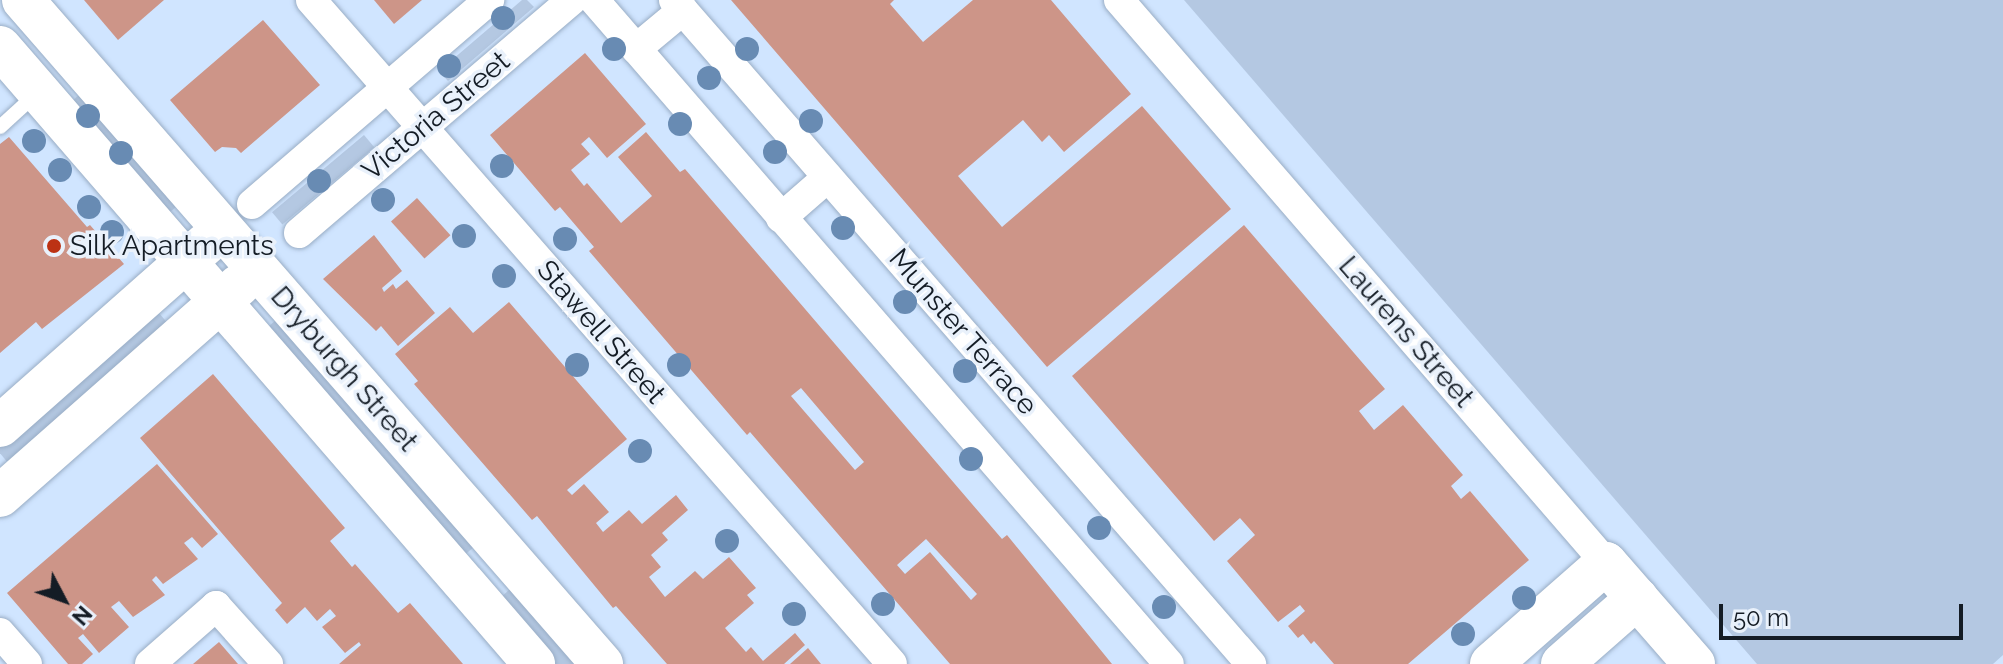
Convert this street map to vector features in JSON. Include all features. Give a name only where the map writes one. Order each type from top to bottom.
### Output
[{"type":"main road","name":"Dryburgh Street","points":[[23,0],[237,217],[257,270],[602,664]]},
{"type":"main road","name":"Dryburgh Street","points":[[0,47],[534,664]]},
{"type":"main road","name":"Victoria Street","points":[[0,426],[237,217]]},
{"type":"main road","points":[[0,496],[257,270]]},
{"type":"main road","points":[[469,589],[508,555]]},
{"type":"main road","name":"Laurens Street","points":[[1606,563],[1694,664]]},
{"type":"main road","points":[[1491,664],[1606,563]]},
{"type":"main road","points":[[1562,664],[1637,598]]},
{"type":"street","name":"Stawell Street","points":[[311,0],[892,664]]},
{"type":"street","name":"Victoria Street","points":[[237,217],[489,0]]},
{"type":"street","name":"Victoria Street","points":[[299,233],[572,0]]},
{"type":"street","points":[[594,0],[1169,664]]},
{"type":"street","name":"Laurens Street","points":[[1119,0],[1606,563]]},
{"type":"street","points":[[636,49],[679,5]]},
{"type":"street","name":"Munster Terrace","points":[[679,5],[1251,664]]},
{"type":"street","points":[[781,218],[828,177]]},
{"type":"street","points":[[150,664],[216,606],[268,664]]},
{"type":"street","points":[[0,633],[27,664]]},
{"type":"lane","points":[[0,127],[38,92]]},
{"type":"shaded area","points":[[522,0],[527,0],[534,7],[448,81],[439,71]]},
{"type":"shaded area","points":[[1184,0],[2003,0],[2003,655],[1993,664],[1757,664]]},
{"type":"shaded area","points":[[79,95],[176,207],[166,216],[68,104]]},
{"type":"shaded area","points":[[364,135],[374,147],[282,224],[272,212]]},
{"type":"shaded area","points":[[159,313],[169,325],[7,462],[0,453],[0,446]]},
{"type":"shaded area","points":[[276,320],[473,547],[461,558],[264,330]]},
{"type":"shaded area","points":[[510,589],[574,664],[553,664],[498,600]]},
{"type":"building","points":[[84,0],[164,0],[118,40]]},
{"type":"building","points":[[374,0],[422,0],[394,24]]},
{"type":"building","points":[[731,0],[894,0],[890,4],[923,42],[973,0],[1051,0],[1131,94],[1064,152],[1049,135],[1042,142],[1023,120],[958,176],[1002,227],[1142,106],[1231,209],[1047,367]]},
{"type":"building","points":[[263,20],[320,85],[241,153],[236,148],[222,147],[215,152],[170,100]]},
{"type":"building","points":[[585,53],[646,124],[607,158],[589,137],[581,144],[590,154],[571,170],[584,186],[587,183],[621,223],[652,196],[618,157],[646,132],[680,172],[685,169],[1002,539],[1007,535],[1112,664],[950,664],[589,251],[594,247],[560,207],[555,211],[490,135]],"holes":[[[801,388],[864,462],[855,470],[791,396]],[[926,539],[977,594],[971,600],[930,552],[905,574],[897,565]]]},
{"type":"building","name":"Silk Apartments","points":[[9,137],[87,227],[90,225],[124,264],[42,329],[36,322],[0,353],[0,144]]},
{"type":"building","points":[[417,198],[450,235],[424,259],[391,221]]},
{"type":"building","points":[[1244,225],[1385,389],[1359,411],[1374,430],[1403,405],[1463,475],[1451,486],[1461,499],[1470,491],[1529,560],[1408,664],[1334,664],[1314,641],[1311,644],[1303,634],[1298,638],[1288,626],[1305,611],[1300,605],[1278,622],[1227,561],[1255,535],[1240,518],[1214,541],[1072,376]]},
{"type":"building","points":[[374,235],[402,271],[382,288],[384,292],[393,284],[396,289],[407,280],[435,313],[398,346],[381,326],[376,331],[323,279]]},
{"type":"building","points":[[509,302],[627,439],[567,490],[572,495],[584,484],[609,512],[596,523],[603,532],[629,510],[642,524],[676,495],[688,510],[662,533],[668,540],[651,555],[661,567],[649,577],[665,597],[695,571],[703,579],[729,557],[756,588],[747,595],[754,603],[725,628],[746,652],[751,647],[763,661],[795,633],[805,645],[784,664],[667,664],[616,606],[613,608],[537,516],[532,520],[414,384],[418,381],[395,354],[450,307],[473,333]]},
{"type":"building","points":[[213,374],[345,528],[330,541],[352,567],[355,564],[398,613],[410,603],[463,664],[339,664],[361,645],[359,642],[345,653],[322,627],[336,616],[330,609],[317,621],[305,607],[287,624],[275,610],[282,603],[140,438]]},
{"type":"building","points":[[157,464],[218,534],[202,548],[192,537],[184,543],[198,559],[163,584],[156,576],[152,580],[165,595],[133,617],[119,601],[111,607],[129,627],[99,653],[83,634],[78,638],[93,654],[82,664],[68,664],[7,593]]},
{"type":"building","points":[[219,642],[238,664],[193,664]]},
{"type":"building","points":[[808,648],[821,664],[790,664]]},
{"type":"place","name":"Silk Apartments","points":[[54,246]]}]
